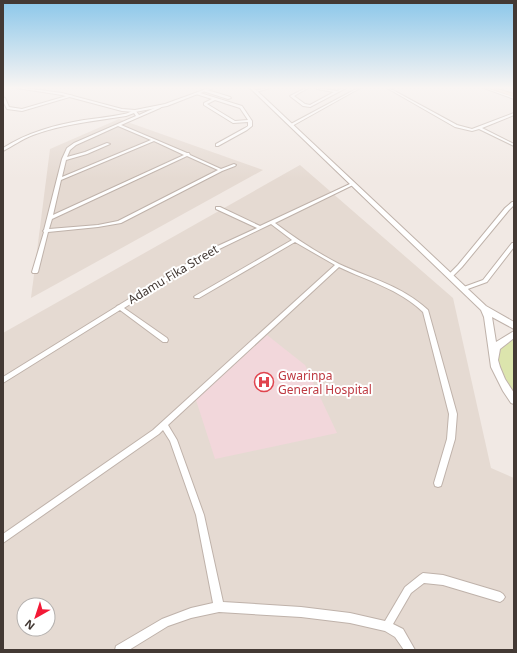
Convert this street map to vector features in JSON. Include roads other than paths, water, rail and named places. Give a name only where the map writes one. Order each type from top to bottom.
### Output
[{"type":"street","points":[[3,150],[28,136],[54,127],[105,118]]},
{"type":"street","points":[[35,272],[60,179],[64,158],[68,149],[134,118]]},
{"type":"street","points":[[227,118],[231,121],[250,122]]},
{"type":"street","points":[[216,145],[250,126],[248,118]]},
{"type":"street","points":[[284,118],[483,308],[514,326]]},
{"type":"street","points":[[291,125],[303,118]]},
{"type":"street","points":[[443,118],[467,130],[502,118]]},
{"type":"street","points":[[118,125],[188,154],[221,170]]},
{"type":"street","points":[[478,127],[514,145]]},
{"type":"street","points":[[60,179],[154,140]]},
{"type":"street","points":[[64,158],[86,153],[108,144]]},
{"type":"street","points":[[50,218],[188,154]]},
{"type":"street","points":[[45,231],[98,226],[119,222],[234,164]]},
{"type":"street","name":"Adamu Fika Street","points":[[3,380],[193,261],[259,227],[353,184]]},
{"type":"street","points":[[450,276],[507,209],[514,203]]},
{"type":"street","points":[[218,208],[259,227]]},
{"type":"street","points":[[271,222],[295,240],[338,265],[398,291],[418,302],[426,311],[453,414],[451,438],[438,483]]},
{"type":"street","points":[[197,297],[295,240]]},
{"type":"street","points":[[463,289],[485,281],[511,251],[514,244]]},
{"type":"street","points":[[3,539],[156,432],[338,265]]},
{"type":"street","points":[[119,307],[165,340]]},
{"type":"street","points":[[483,308],[488,317],[494,353],[493,360],[497,371],[514,400]]},
{"type":"street","points":[[494,353],[498,346],[514,334]]},
{"type":"street","points":[[164,425],[173,440],[200,515],[219,607]]},
{"type":"street","points":[[387,626],[408,590],[423,578],[443,580],[500,597]]},
{"type":"street","points":[[120,650],[165,622],[190,613],[219,607],[301,612],[350,618],[387,626],[399,633],[410,650]]},
{"type":"place","name":"Gwarinpa General Hospital","points":[[264,382]]}]
